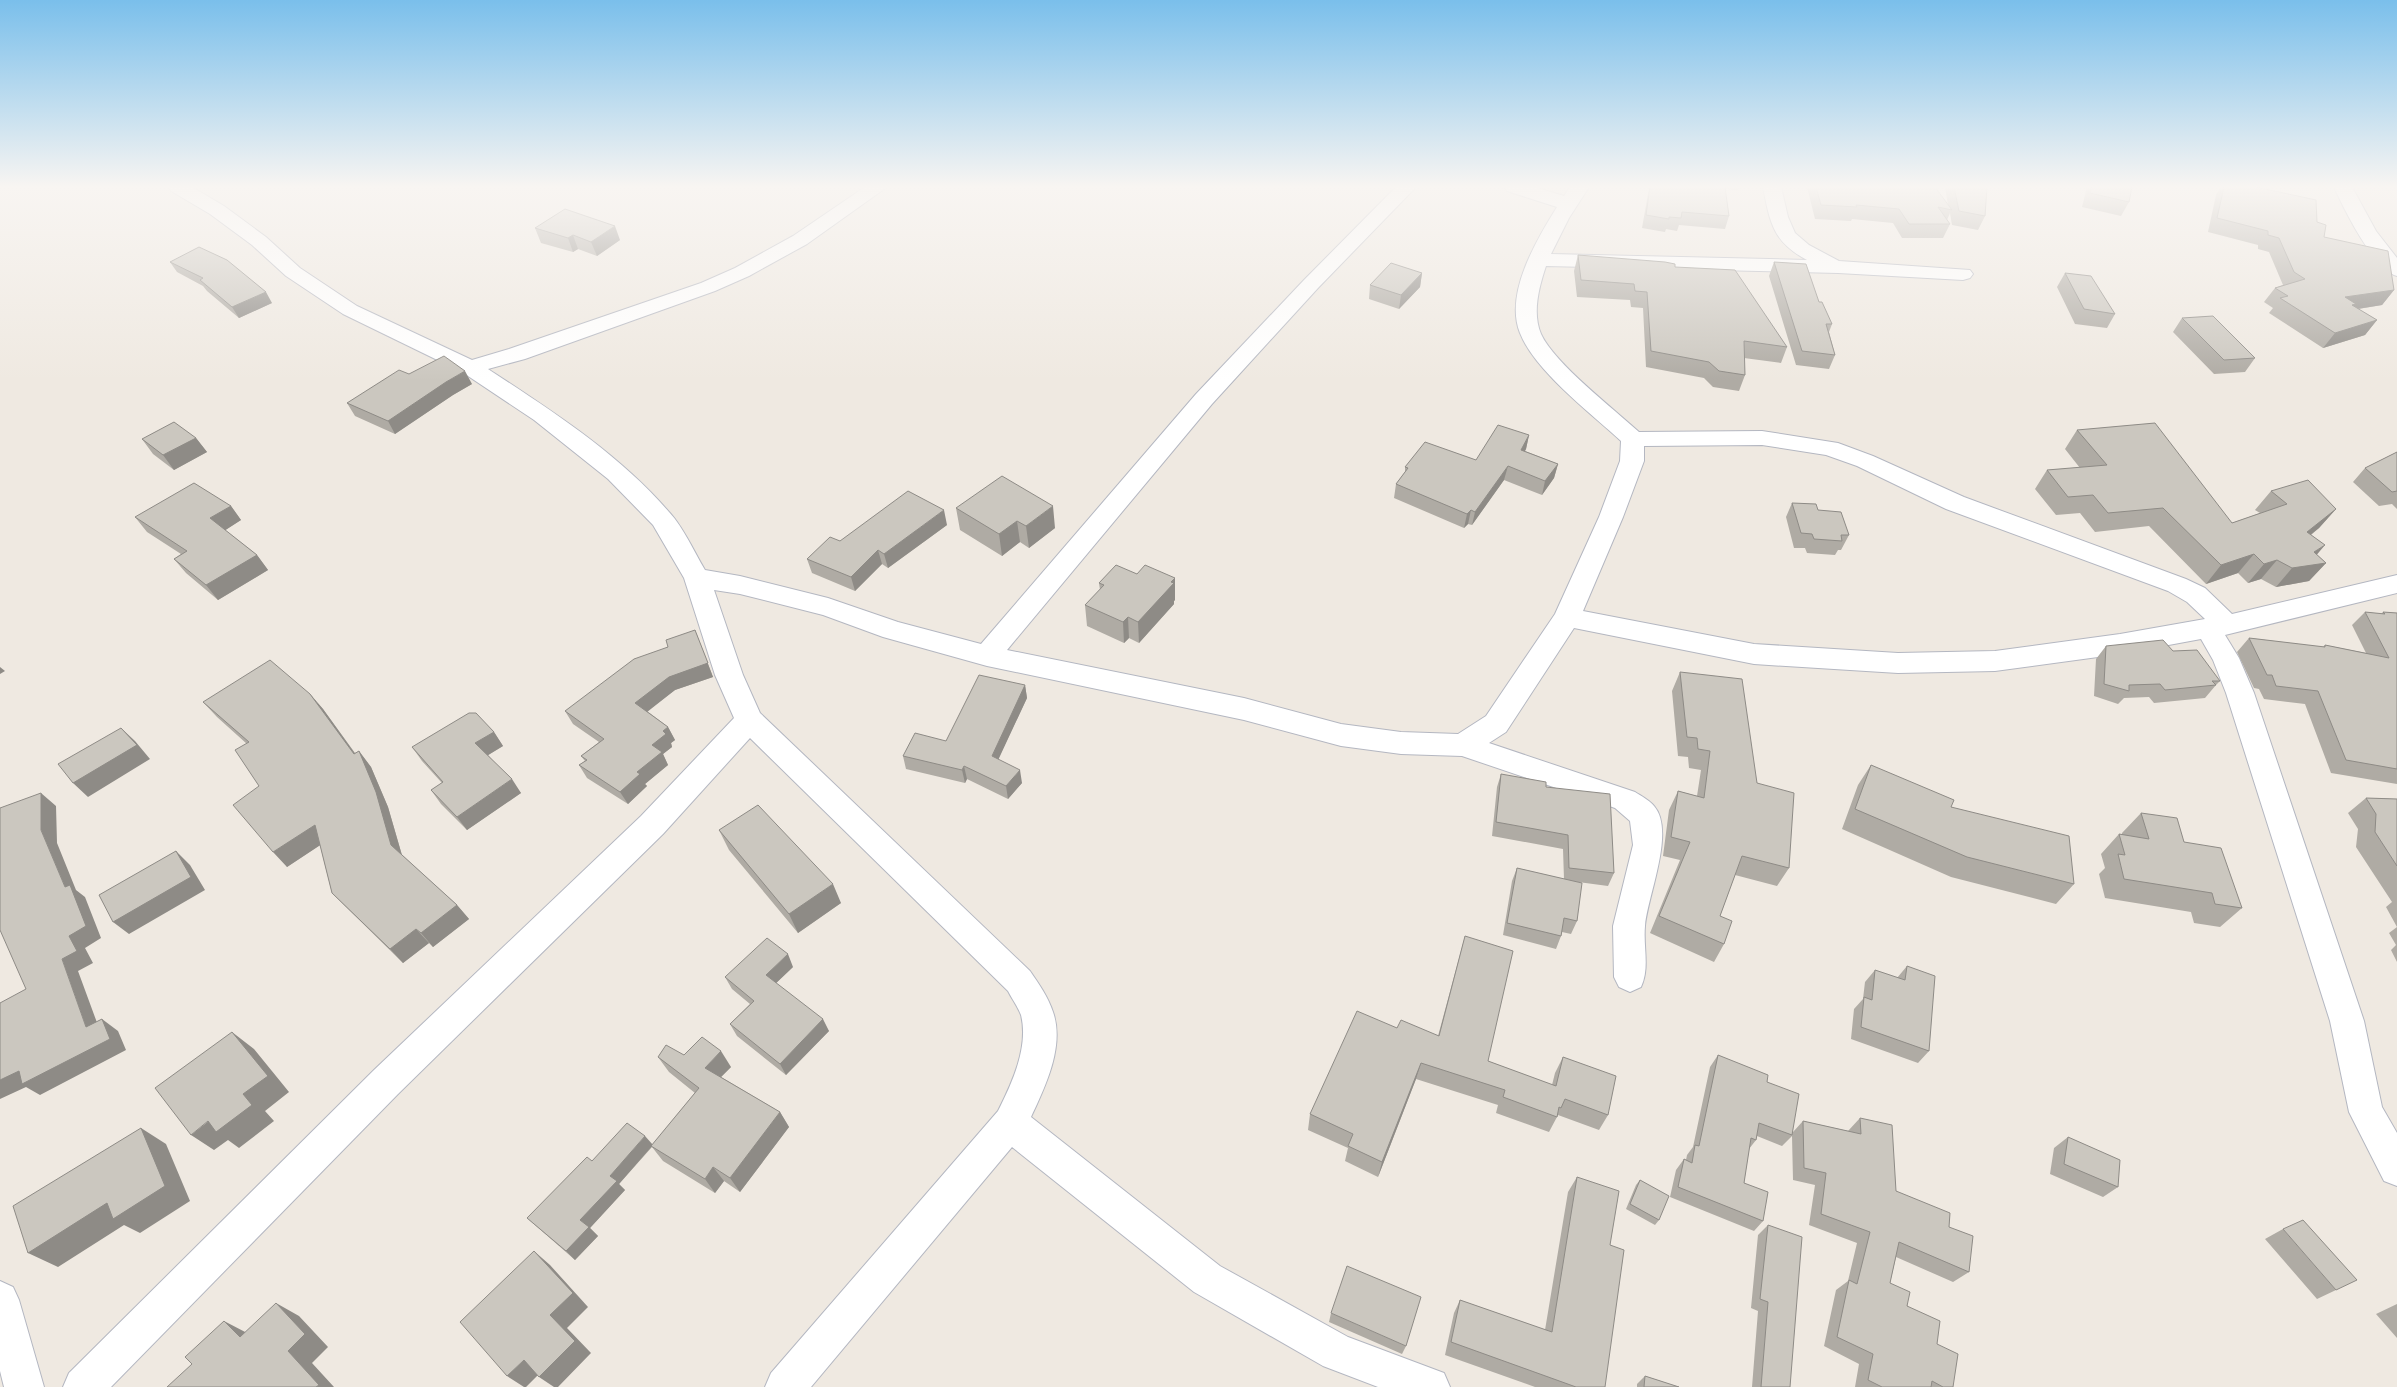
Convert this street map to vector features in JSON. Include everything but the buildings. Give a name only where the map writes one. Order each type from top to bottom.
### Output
[{"type":"street","points":[[271,252],[293,272],[350,310],[440,350],[470,367],[542,415],[616,473],[662,519],[697,578],[729,675],[749,720],[1019,981],[1038,1018],[1038,1052],[1025,1092],[1010,1123],[785,1387]]},
{"type":"street","points":[[470,367],[517,354],[708,287],[742,272],[779,252]]},
{"type":"street","points":[[988,656],[1204,399],[1343,252]]},
{"type":"street","points":[[1542,252],[1537,260],[1527,304],[1530,334],[1562,373],[1633,439],[1762,438],[1830,448],[1865,461],[1955,503],[2177,585],[2196,595],[2217,627],[2226,658],[2240,693],[2347,1021],[2366,1112],[2397,1168]]},
{"type":"street","points":[[1803,252],[1838,267]]},
{"type":"street","points":[[2380,252],[2397,270]]},
{"type":"street","points":[[1537,260],[1838,267],[1963,274]]},
{"type":"street","points":[[1462,745],[1496,724],[1567,617],[1611,517],[1632,461],[1633,439]]},
{"type":"street","points":[[697,578],[828,607],[892,630],[988,656],[1244,709],[1340,735],[1401,743],[1462,745],[1625,800],[1644,816],[1648,845],[1629,926],[1630,978]]},
{"type":"street","points":[[1567,617],[1754,654],[1898,663],[1995,661],[2120,644],[2217,627],[2397,584]]},
{"type":"street","points":[[82,1387],[386,1082],[652,825],[749,720]]},
{"type":"street","points":[[1010,1123],[1207,1279],[1337,1352],[1430,1387]]},
{"type":"street","points":[[0,1300],[24,1387]]}]
